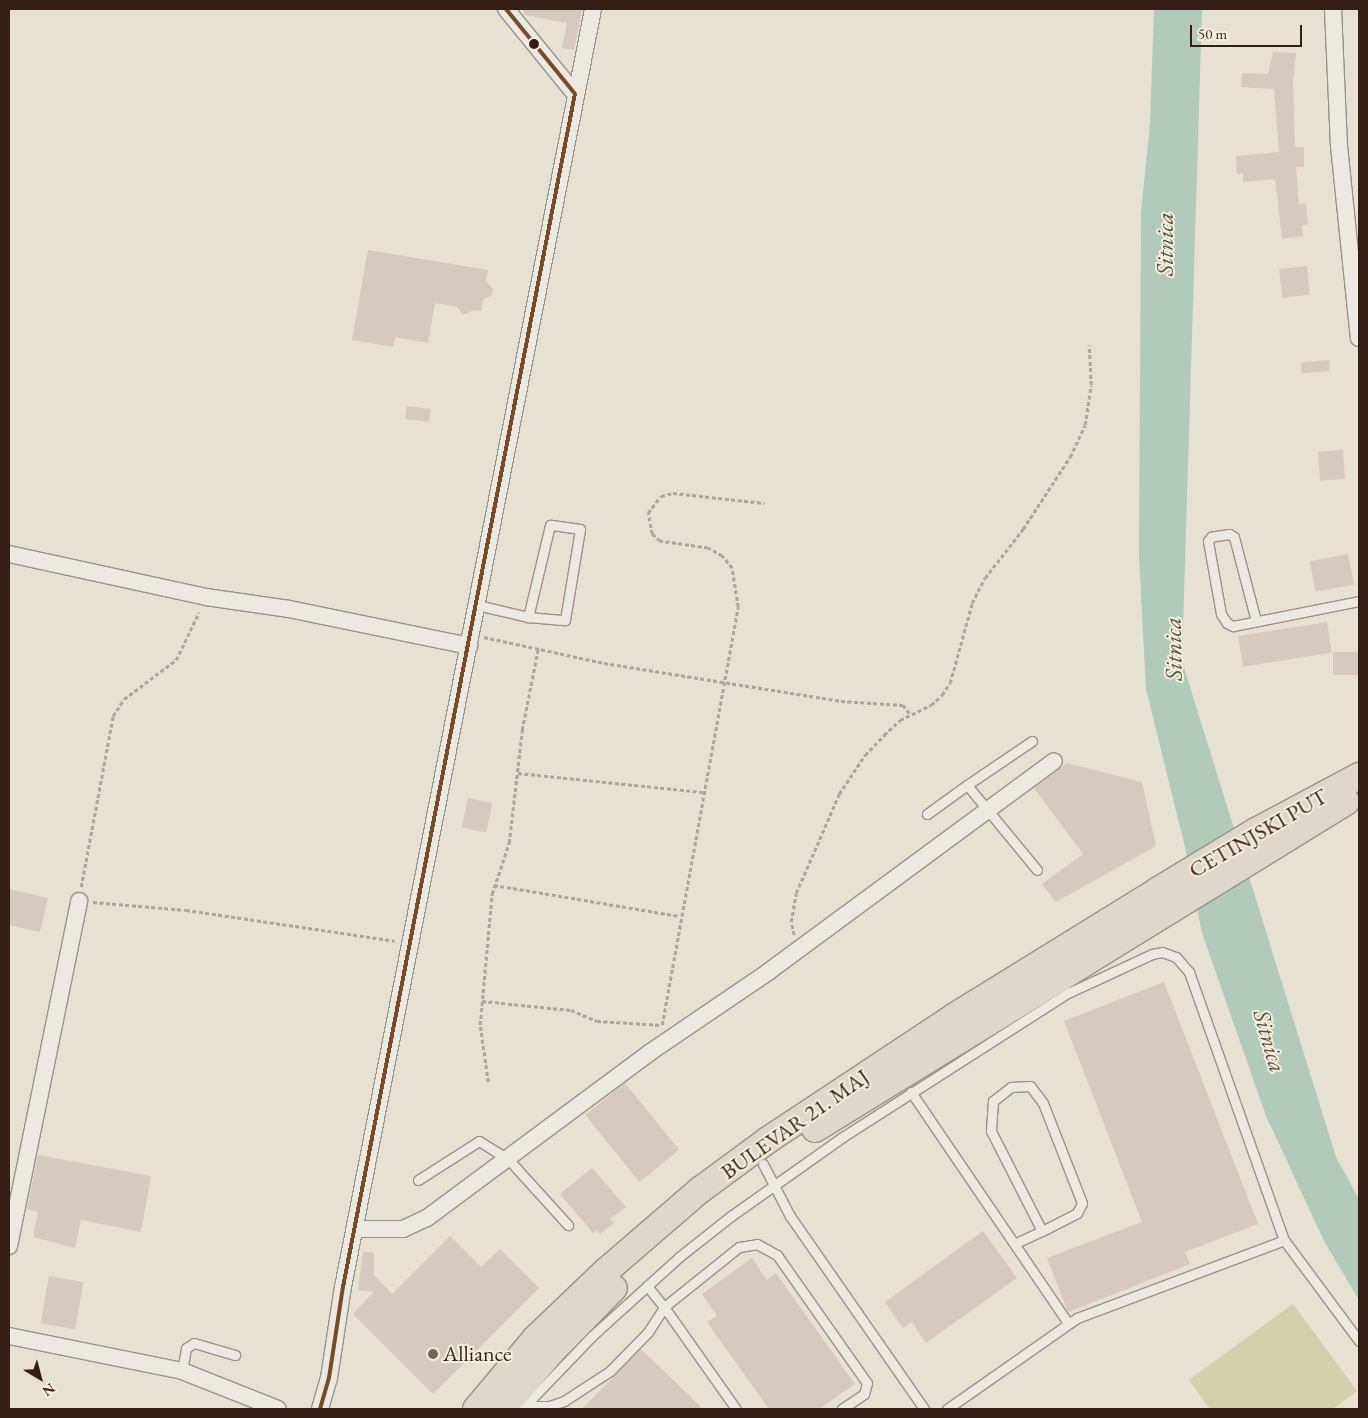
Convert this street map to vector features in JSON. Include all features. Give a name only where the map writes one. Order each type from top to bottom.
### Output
[{"type":"main road","name":"CETINJSKI PUT","points":[[1163,900],[1259,842],[1359,776]]},
{"type":"main road","points":[[1259,842],[1359,794]]},
{"type":"main road","name":"BULEVAR 21. MAJ","points":[[517,1408],[552,1350],[625,1277],[769,1175],[827,1120],[1082,974],[1163,900]]},
{"type":"main road","name":"BULEVAR 21. MAJ","points":[[476,1409],[535,1339],[565,1309],[700,1190],[828,1098],[1163,900]]},
{"type":"street","points":[[506,9],[575,94]]},
{"type":"street","points":[[320,1409],[329,1378],[355,1229],[593,9]]},
{"type":"street","points":[[1333,9],[1339,146],[1359,338]]},
{"type":"street","points":[[9,554],[206,597],[470,640]]},
{"type":"street","points":[[355,1229],[403,1229],[427,1218],[509,1160],[665,1032],[802,946],[1054,761]]},
{"type":"street","points":[[9,1246],[79,901]]},
{"type":"street","points":[[9,1336],[182,1371],[278,1409]]},
{"type":"lane","points":[[477,605],[528,617],[565,620],[580,529],[550,525],[528,617]]},
{"type":"lane","points":[[1256,621],[1234,537],[1229,534],[1211,537],[1208,541],[1221,614],[1227,623],[1233,626],[1359,601]]},
{"type":"lane","points":[[927,814],[1032,741]]},
{"type":"lane","points":[[967,785],[1037,870]]},
{"type":"lane","points":[[517,1408],[647,1286],[731,1216],[769,1175],[911,1092],[1082,974],[1162,952],[1176,956],[1186,966],[1284,1240],[1359,1341]]},
{"type":"lane","points":[[1016,1243],[1077,1213],[1082,1203],[1043,1103],[1030,1086],[1011,1088],[993,1100],[991,1131],[1042,1230]]},
{"type":"lane","points":[[911,1092],[1016,1243],[1068,1323]]},
{"type":"lane","points":[[418,1180],[479,1142],[509,1160],[568,1225]]},
{"type":"lane","points":[[769,1175],[790,1216],[924,1409]]},
{"type":"lane","points":[[947,1409],[1068,1323],[1284,1240]]},
{"type":"lane","points":[[517,1408],[549,1406],[564,1401],[597,1382],[638,1344],[664,1307],[739,1246],[766,1246],[777,1255],[867,1383],[864,1394],[842,1409]]},
{"type":"lane","points":[[647,1286],[736,1409]]},
{"type":"lane","points":[[182,1371],[186,1348],[194,1343],[235,1355]]},
{"type":"path","points":[[802,946],[792,931],[793,902],[831,810],[865,755],[910,714],[931,705],[950,683],[972,603],[985,578],[1023,529],[1070,457],[1086,417],[1091,385],[1089,345]]},
{"type":"path","points":[[482,1001],[572,1010],[597,1021],[665,1032],[680,916],[738,607],[732,568],[722,556],[708,548],[660,541],[652,534],[648,513],[661,496],[674,493],[764,503]]},
{"type":"path","points":[[206,597],[176,660],[124,700],[113,716],[79,901],[186,910],[411,943]]},
{"type":"path","points":[[470,640],[538,649],[604,663],[725,680],[841,700],[903,705],[910,714]]},
{"type":"path","points":[[488,1082],[480,1025],[494,885],[507,852],[517,772],[538,649]]},
{"type":"path","points":[[517,772],[703,792]]},
{"type":"path","points":[[494,885],[680,916]]},
{"type":"shaded area","points":[[1293,1304],[1357,1391],[1333,1409],[1210,1409],[1189,1380]]},
{"type":"water","name":"Sitnica","points":[[1154,9],[1202,9],[1182,661],[1336,1157],[1359,1199],[1359,1300],[1324,1241],[1266,1116],[1202,933],[1185,847],[1146,689],[1139,556],[1141,212],[1150,124]]},
{"type":"building","points":[[524,9],[582,9],[574,50],[562,48],[567,23],[524,15]]},
{"type":"building","points":[[1273,52],[1296,53],[1293,84],[1295,147],[1304,147],[1304,167],[1296,167],[1299,204],[1306,203],[1308,224],[1302,225],[1303,236],[1282,239],[1275,179],[1243,182],[1243,173],[1237,174],[1236,156],[1279,152],[1274,89],[1241,87],[1242,73],[1268,74]]},
{"type":"building","points":[[368,250],[488,270],[486,281],[493,289],[492,295],[483,300],[481,311],[474,310],[466,314],[462,314],[457,307],[435,303],[428,343],[395,337],[393,347],[352,340]]},
{"type":"building","points":[[1307,266],[1310,295],[1282,298],[1279,269]]},
{"type":"building","points":[[1329,360],[1330,371],[1302,373],[1301,362]]},
{"type":"building","points":[[407,406],[431,409],[429,422],[405,419]]},
{"type":"building","points":[[1343,450],[1345,479],[1320,481],[1318,452]]},
{"type":"building","points":[[1348,554],[1354,584],[1316,592],[1310,561]]},
{"type":"building","points":[[1327,622],[1332,653],[1243,667],[1238,636]]},
{"type":"building","points":[[1333,652],[1359,652],[1359,675],[1333,675]]},
{"type":"building","points":[[1067,763],[1142,782],[1156,846],[1056,902],[1042,884],[1083,854],[1034,788]]},
{"type":"building","points":[[468,798],[492,803],[486,833],[462,827]]},
{"type":"building","points":[[9,889],[48,898],[40,932],[9,925]]},
{"type":"building","points":[[1164,982],[1258,1224],[1185,1252],[1190,1264],[1068,1312],[1047,1258],[1142,1222],[1064,1021]]},
{"type":"building","points":[[625,1083],[679,1150],[639,1182],[585,1115]]},
{"type":"building","points":[[38,1155],[151,1176],[141,1232],[81,1220],[75,1248],[33,1237],[38,1212],[27,1209]]},
{"type":"building","points":[[592,1168],[626,1207],[610,1219],[614,1223],[600,1234],[597,1230],[593,1233],[560,1194]]},
{"type":"building","points":[[983,1231],[1017,1278],[926,1343],[912,1322],[903,1328],[885,1302]]},
{"type":"building","name":"Alliance","points":[[450,1236],[481,1267],[500,1249],[539,1288],[433,1394],[353,1314],[374,1292],[358,1290],[363,1251],[374,1253],[374,1275],[392,1294]]},
{"type":"building","points":[[752,1258],[767,1280],[776,1273],[855,1384],[819,1409],[769,1409],[707,1322],[717,1316],[702,1294]]},
{"type":"building","points":[[49,1276],[83,1282],[75,1329],[41,1323]]},
{"type":"building","points":[[641,1349],[703,1409],[582,1409]]},
{"type":"transit line","points":[[506,9],[575,94]]},
{"type":"transit line","points":[[320,1409],[329,1378],[343,1287],[575,94]]},
{"type":"place","name":"Alliance","points":[[433,1354]]}]
